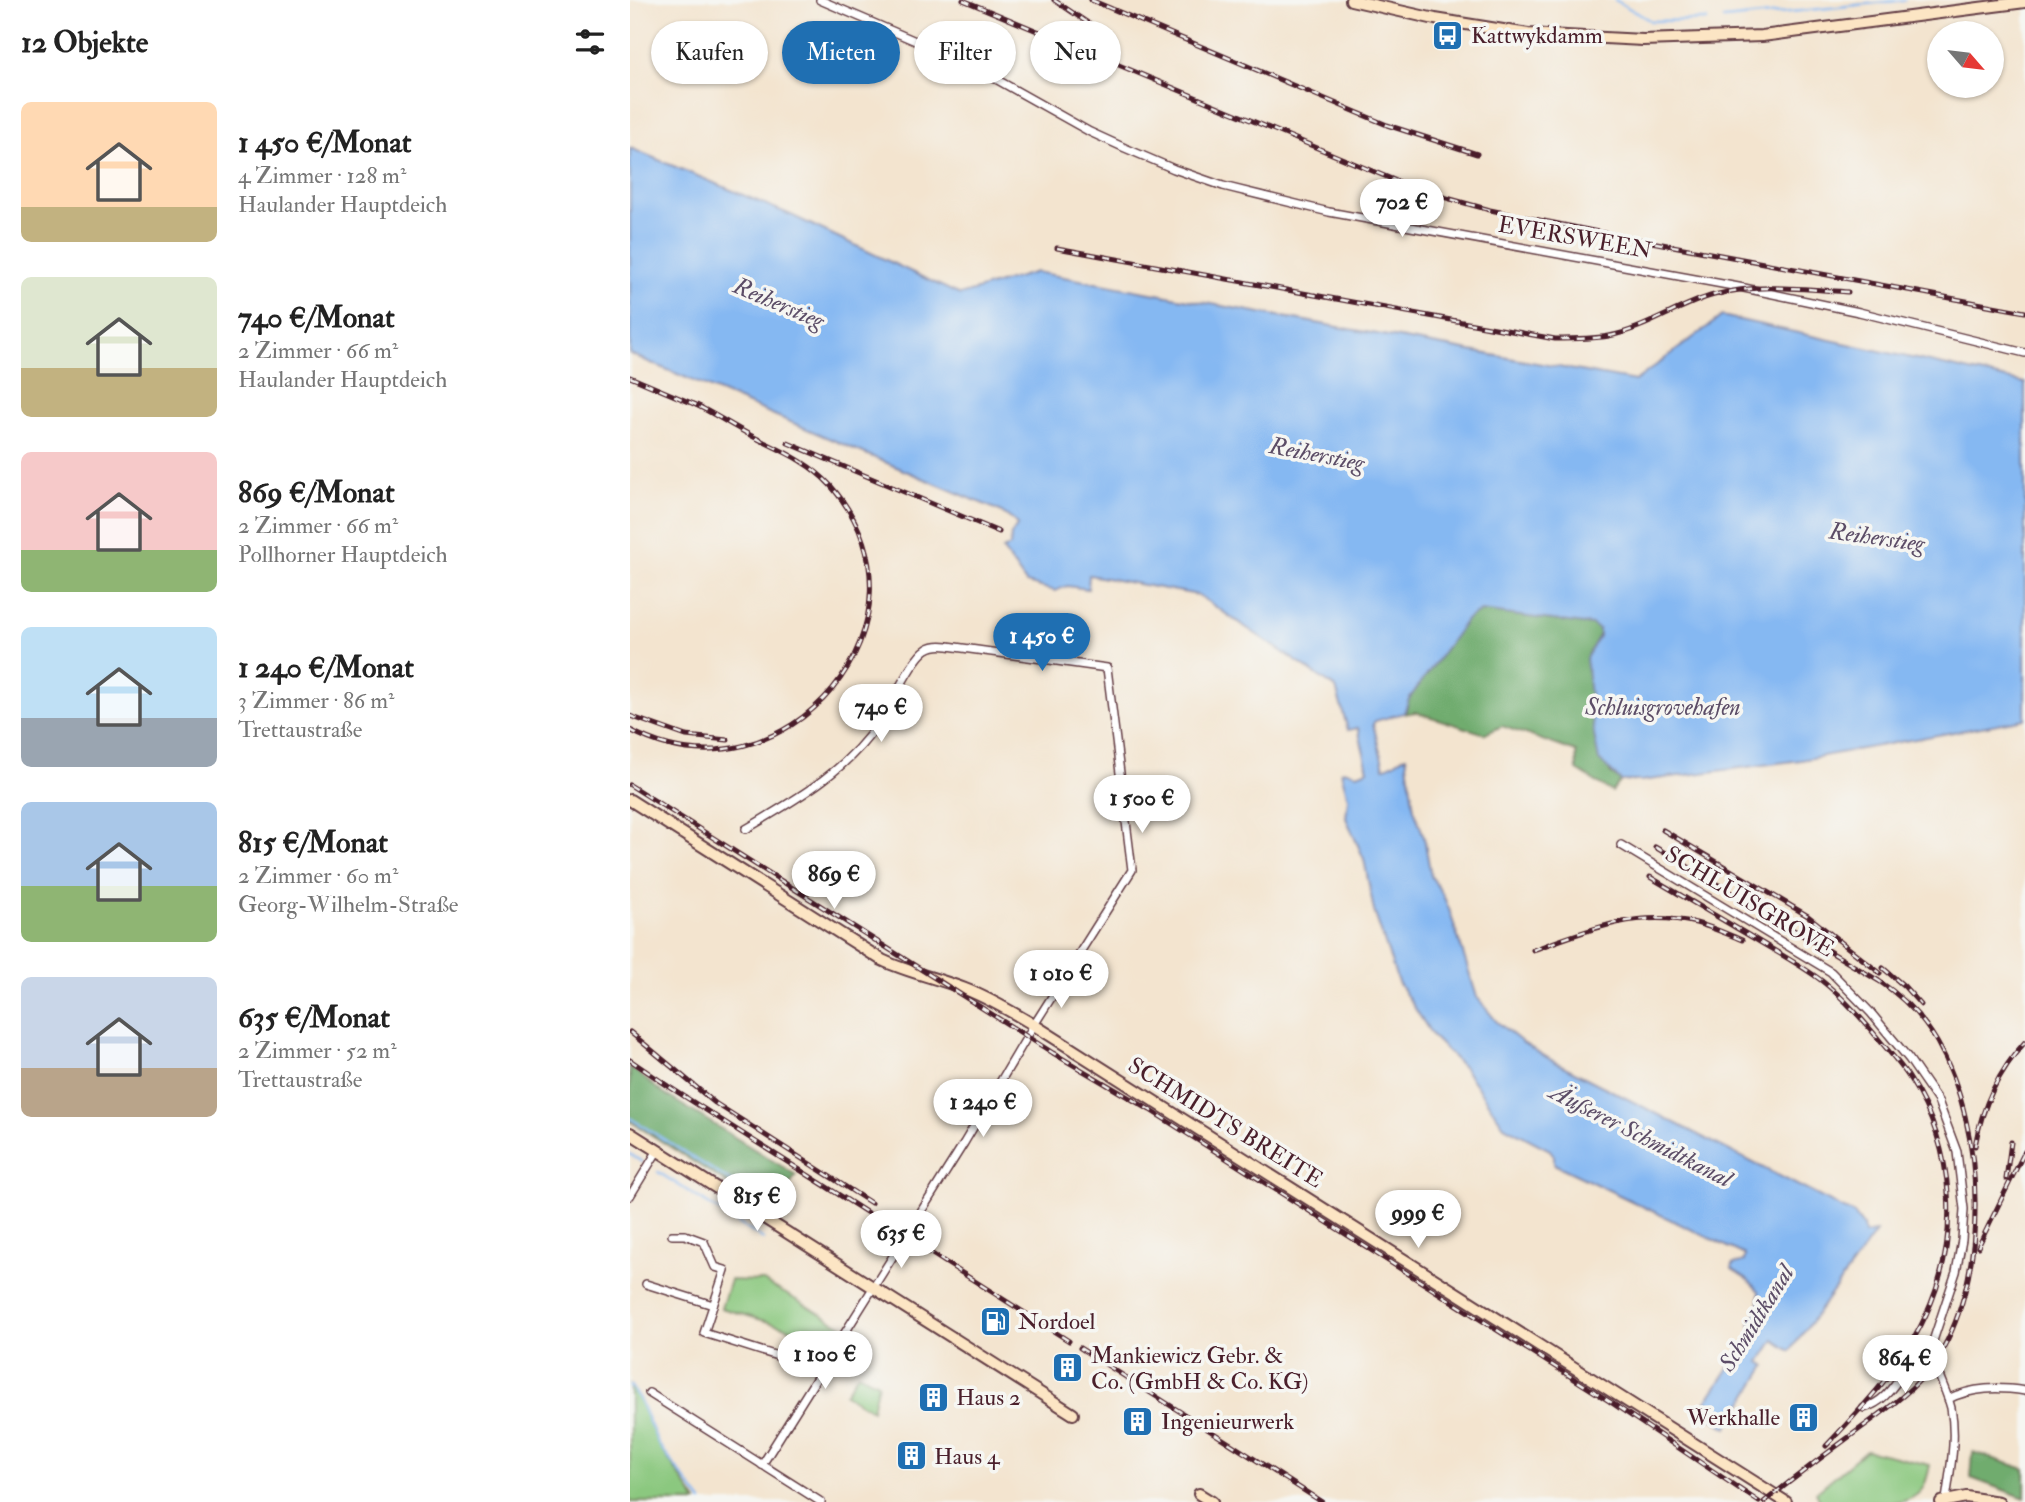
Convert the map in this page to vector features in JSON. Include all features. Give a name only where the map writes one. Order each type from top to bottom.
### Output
[{"type":"main road","points":[[1351,0],[1435,19],[1528,34],[1643,40],[1762,36],[2024,1]]},
{"type":"main road","name":"SCHMIDTS BREITE","points":[[630,800],[882,960],[920,976],[964,988],[997,1003],[1034,1025],[1786,1502]]},
{"type":"main road","points":[[630,1133],[1073,1414]]},
{"type":"main road","points":[[1199,1494],[1212,1502]]},
{"type":"main road","points":[[1943,1501],[1966,1497],[1999,1502]]},
{"type":"street","name":"EVERSWEEN","points":[[820,0],[969,64],[1101,138],[1174,169],[1223,186],[1329,212],[1859,312],[2025,353]]},
{"type":"street","points":[[746,829],[813,789],[846,762],[874,731],[919,656],[929,648],[948,646],[1107,667],[1132,870],[762,1465]]},
{"type":"street","name":"SCHLUISGROVE","points":[[1621,845],[1831,972],[1871,1013],[1909,1059],[1938,1101],[1957,1152],[1964,1209],[1956,1272],[1933,1341],[1934,1363],[1953,1420],[1954,1439],[1943,1501]]},
{"type":"street","points":[[630,1196],[658,1150]]},
{"type":"street","points":[[672,1235],[685,1235],[704,1242],[715,1267],[726,1270],[704,1333],[822,1370]]},
{"type":"street","points":[[646,1284],[713,1306]]},
{"type":"street","points":[[1864,1408],[1874,1405],[1917,1359],[1933,1352]]},
{"type":"street","points":[[1948,1399],[1977,1389],[1999,1387],[2025,1391]]},
{"type":"street","points":[[649,1393],[821,1502]]},
{"type":"green space","points":[[1481,611],[1593,625],[1599,629],[1599,636],[1586,658],[1610,773],[1621,781],[1612,792],[1577,770],[1576,752],[1502,726],[1485,734],[1415,712],[1405,714],[1409,699],[1467,619]]},
{"type":"green space","points":[[630,1067],[663,1093],[796,1175],[772,1212],[630,1121]]},
{"type":"green space","points":[[730,1280],[763,1281],[842,1326],[820,1359],[826,1339],[721,1308]]},
{"type":"green space","points":[[858,1373],[878,1383],[872,1410],[845,1394]]},
{"type":"green space","points":[[630,1385],[659,1445],[697,1502],[630,1502]]},
{"type":"green space","points":[[1866,1450],[1930,1465],[1922,1490],[1900,1502],[1820,1502],[1816,1492]]},
{"type":"green space","points":[[1973,1452],[2025,1469],[2025,1498],[1971,1478]]},
{"type":"water","points":[[630,148],[791,215],[960,295],[1036,272],[1635,381],[1722,316],[2025,383],[2025,719],[1801,760],[1641,781],[1621,781],[1599,760],[1594,735],[1586,658],[1599,636],[1599,629],[1592,625],[1481,611],[1467,619],[1409,699],[1404,713],[1375,721],[1373,724],[1384,767],[1406,756],[1414,809],[1424,837],[1431,876],[1449,909],[1477,997],[1497,1022],[1523,1043],[1555,1062],[1854,1214],[1863,1226],[1864,1234],[1876,1232],[1790,1351],[1774,1340],[1760,1362],[1766,1366],[1727,1428],[1700,1411],[1741,1350],[1748,1353],[1762,1332],[1750,1325],[1759,1306],[1759,1291],[1732,1269],[1732,1265],[1744,1261],[1745,1255],[1554,1164],[1554,1156],[1550,1150],[1504,1126],[1464,1068],[1434,1038],[1398,982],[1374,911],[1364,859],[1346,818],[1348,798],[1341,772],[1344,770],[1357,774],[1368,770],[1358,728],[1348,730],[1336,688],[1198,595],[1089,575],[1088,589],[1067,586],[1055,591],[1026,583],[1003,550],[1010,546],[1011,535],[1018,524],[1000,511],[630,354]]},
{"type":"waterway","points":[[1615,0],[1651,21],[1707,20]]},
{"type":"waterway","points":[[1724,19],[1905,0]]},
{"type":"waterway","points":[[630,1118],[787,1217]]},
{"type":"waterway","points":[[630,1154],[642,1162]]},
{"type":"waterway","points":[[658,1172],[763,1239]]},
{"type":"waterway","points":[[630,1385],[659,1445],[702,1502]]},
{"type":"railway","points":[[963,0],[1418,190],[1490,210],[1598,232],[2025,312]]},
{"type":"railway","points":[[1054,0],[1085,21]]},
{"type":"railway","points":[[1091,0],[1387,125],[1477,154]]},
{"type":"railway","points":[[1057,248],[1555,339],[1595,338],[1623,333],[1701,299],[1731,291],[1781,288],[1848,292]]},
{"type":"railway","points":[[630,377],[701,407]]},
{"type":"railway","points":[[630,730],[688,749],[743,746],[793,724],[832,689],[859,643],[870,591],[862,537],[830,485],[802,462],[694,404]]},
{"type":"railway","points":[[788,443],[999,532]]},
{"type":"railway","points":[[630,716],[686,736],[728,740]]},
{"type":"railway","points":[[630,785],[1609,1401],[1759,1502]]},
{"type":"railway","points":[[1663,830],[1808,916],[1880,973]]},
{"type":"railway","points":[[1655,847],[1879,981],[1904,1001],[1919,1016],[1937,1042],[1953,1077],[1965,1117],[1973,1160],[1973,1249],[1965,1291],[1952,1330],[1933,1364],[1896,1402],[1764,1502]]},
{"type":"railway","points":[[1650,877],[1798,964],[1838,995],[1907,1074],[1937,1135],[1948,1196],[1948,1227],[1937,1288],[1916,1335],[1894,1369],[1826,1446]]},
{"type":"railway","points":[[1533,950],[1593,929],[1653,918],[1696,923],[1742,940]]},
{"type":"railway","points":[[1883,968],[1921,1005]]},
{"type":"railway","points":[[630,1032],[715,1103],[871,1203]]},
{"type":"railway","points":[[1975,1146],[1992,1090],[2025,1042]]},
{"type":"railway","points":[[630,1060],[1069,1341]]},
{"type":"railway","points":[[2006,1179],[2011,1142]]},
{"type":"railway","points":[[1978,1247],[2025,1151]]},
{"type":"railway","points":[[1080,1348],[1322,1502]]},
{"type":"place","name":"Kattwykdamm","points":[[1448,35]]},
{"type":"place","name":"Nordoel","points":[[995,1321]]},
{"type":"place","name":"Mankiewicz Gebr. & Co. (GmbH & Co. KG)","points":[[1068,1368]]},
{"type":"place","name":"Haus 2","points":[[933,1397]]},
{"type":"place","name":"Werkhalle","points":[[1803,1417]]},
{"type":"place","name":"Ingenieurwerk","points":[[1138,1421]]},
{"type":"place","name":"Haus 4","points":[[911,1456]]},
{"type":"water label","name":"Reiherstieg","points":[[779,303]]},
{"type":"water label","name":"Reiherstieg","points":[[1317,454]]},
{"type":"water label","name":"Reiherstieg","points":[[1877,537]]},
{"type":"water label","name":"Schluisgrovehafen","points":[[1663,707]]},
{"type":"water label","name":"Äußerer Schmidtkanal","points":[[1641,1135]]},
{"type":"water label","name":"Schmidtkanal","points":[[1756,1318]]}]
